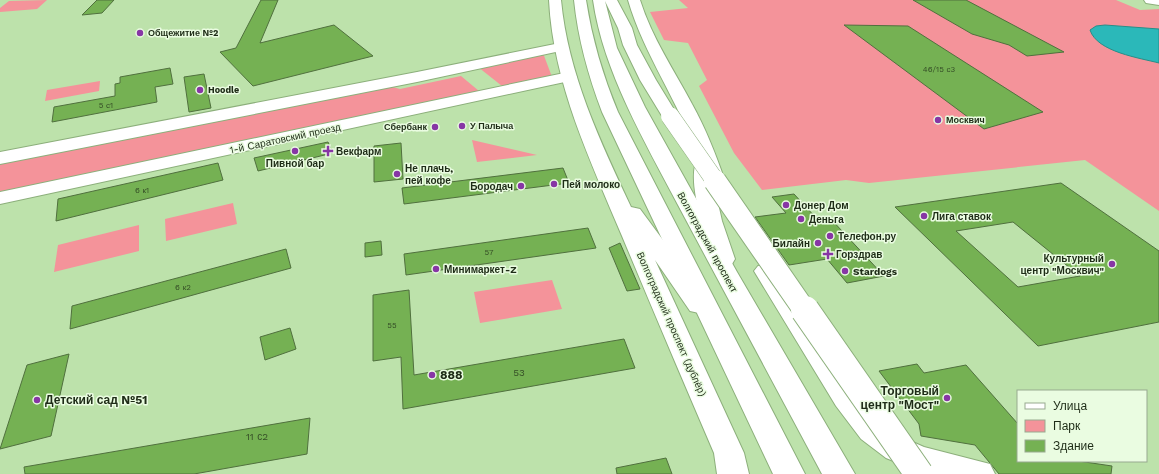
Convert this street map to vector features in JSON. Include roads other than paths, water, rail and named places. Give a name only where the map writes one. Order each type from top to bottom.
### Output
[{"type":"main road","name":"Волгоградский проспект (дублёр)","points":[[555,0],[560,47],[569,77],[606,174],[729,453],[733,474]]},
{"type":"main road","points":[[580,0],[587,47],[597,80],[608,106],[716,330],[789,474]]},
{"type":"main road","name":"Волгоградский проспект","points":[[599,0],[608,41],[621,76],[670,172],[735,291],[839,474]]},
{"type":"main road","points":[[611,0],[625,28]]},
{"type":"main road","points":[[620,0],[630,45],[648,80],[670,116],[919,474]]},
{"type":"main road","points":[[634,0],[638,16],[650,44],[691,118],[705,151],[722,201],[846,398],[872,430],[897,449],[920,458],[980,474]]},
{"type":"main road","points":[[1150,0],[1159,1]]},
{"type":"main road","name":"1-й Саратовский проезд","points":[[0,198],[346,125],[479,79],[560,47]]},
{"type":"main road","name":"1-й Саратовский проезд","points":[[0,158],[479,79],[569,77]]},
{"type":"main road","points":[[705,151],[705,190],[711,221],[735,291]]},
{"type":"main road","name":"Волгоградский проспект (дублёр)","points":[[606,174],[716,330]]},
{"type":"water","points":[[1105,25],[1159,29],[1159,63],[1120,53],[1101,44],[1094,38],[1090,30],[1096,26]]},
{"type":"place","name":"Общежитие №2","points":[[140,33]]},
{"type":"place","name":"Hoodle","points":[[200,90]]},
{"type":"place","name":"Москвич","points":[[938,120]]},
{"type":"place","name":"У Палыча","points":[[462,126]]},
{"type":"place","name":"Сбербанк","points":[[435,127]]},
{"type":"place","name":"Пивной бар","points":[[295,151]]},
{"type":"place","name":"Векфарм","points":[[328,151]]},
{"type":"place","name":"Не плачь, пей кофе","points":[[397,174]]},
{"type":"place","name":"Пей молоко","points":[[554,184]]},
{"type":"place","name":"Бородач","points":[[521,186]]},
{"type":"place","name":"Донер Дом","points":[[786,205]]},
{"type":"place","name":"Лига ставок","points":[[924,216]]},
{"type":"place","name":"Деньга","points":[[801,219]]},
{"type":"place","name":"Телефон.ру","points":[[830,236]]},
{"type":"place","name":"Билайн","points":[[818,243]]},
{"type":"place","name":"Горздрав","points":[[828,254]]},
{"type":"place","name":"Культурный центр \"Москвич\"","points":[[1112,264]]},
{"type":"place","name":"Минимаркет-Z","points":[[436,269]]},
{"type":"place","name":"Stardogs","points":[[845,271]]},
{"type":"place","name":"888","points":[[432,375]]},
{"type":"place","name":"Торговый центр \"Мост\"","points":[[947,398]]},
{"type":"place","name":"Детский сад №51","points":[[37,400]]}]
